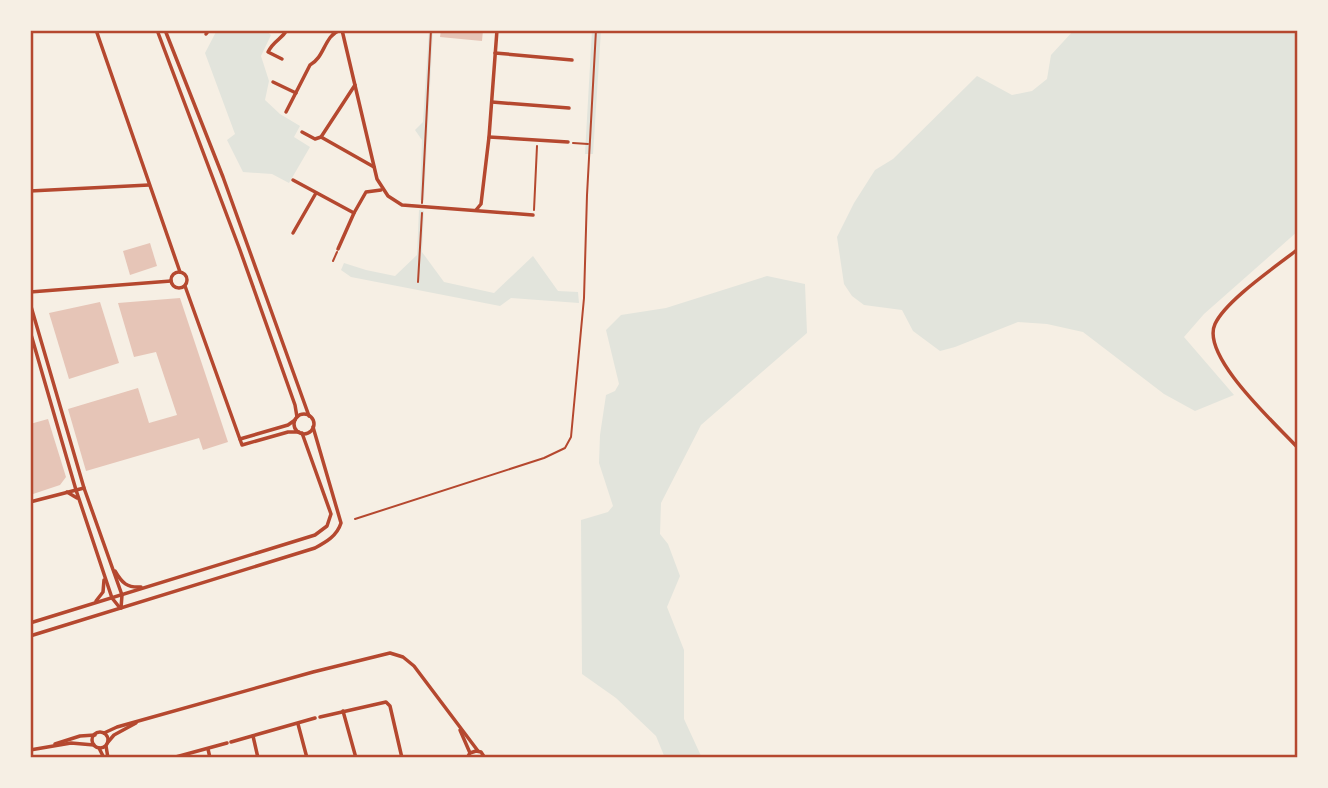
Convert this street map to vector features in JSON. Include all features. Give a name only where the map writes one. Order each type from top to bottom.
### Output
[{"type":"street","points":[[96,30],[180,272],[187,278],[185,286],[242,445],[288,432],[309,432],[313,427]]},
{"type":"street","points":[[30,623],[315,535],[324,530],[330,522],[330,509],[300,433],[295,427],[295,405],[157,30]]},
{"type":"street","points":[[30,636],[315,548],[332,538],[340,528],[340,514],[315,440],[313,421],[166,30]]},
{"type":"street","points":[[282,59],[268,51],[274,41],[282,38],[287,30]]},
{"type":"street","points":[[286,112],[310,65],[317,61],[328,39],[341,30],[377,179],[388,197],[402,205],[533,215]]},
{"type":"street","points":[[475,211],[481,204],[497,30]]},
{"type":"street","points":[[495,53],[572,60]]},
{"type":"street","points":[[273,82],[296,93]]},
{"type":"street","points":[[302,132],[315,139],[321,137],[355,85]]},
{"type":"street","points":[[492,102],[569,108]]},
{"type":"street","points":[[489,136],[568,142]]},
{"type":"street","points":[[321,137],[375,168]]},
{"type":"street","points":[[293,180],[354,213]]},
{"type":"street","points":[[30,191],[149,185]]},
{"type":"street","points":[[338,249],[366,192],[383,190]]},
{"type":"street","points":[[293,233],[316,193]]},
{"type":"street","points":[[1298,249],[1240,296],[1225,310],[1214,326],[1214,345],[1225,368],[1298,448]]},
{"type":"street","points":[[171,281],[173,275],[180,272]]},
{"type":"street","points":[[171,281],[177,288],[185,286]]},
{"type":"street","points":[[30,292],[171,281]]},
{"type":"street","points":[[30,303],[84,488],[122,595],[121,608]]},
{"type":"street","points":[[30,331],[79,500],[112,598],[121,608]]},
{"type":"street","points":[[240,439],[288,425],[303,414],[309,415]]},
{"type":"street","points":[[30,502],[84,488]]},
{"type":"street","points":[[67,492],[79,500]]},
{"type":"street","points":[[107,555],[124,584],[132,588],[147,587]]},
{"type":"street","points":[[88,605],[105,589],[102,568]]},
{"type":"street","points":[[40,749],[380,654],[403,657],[414,666],[485,758]]},
{"type":"street","points":[[172,758],[383,701],[388,704],[402,758]]},
{"type":"street","points":[[343,711],[356,758]]},
{"type":"street","points":[[30,750],[71,743],[97,746],[107,744],[114,735],[148,718]]},
{"type":"street","points":[[298,724],[307,758]]},
{"type":"street","points":[[458,724],[468,756],[478,751]]},
{"type":"street","points":[[104,733],[107,744],[106,758]]},
{"type":"street","points":[[94,735],[97,746],[106,758]]},
{"type":"street","points":[[253,736],[258,758]]},
{"type":"street","points":[[208,748],[210,758]]},
{"type":"path","points":[[418,282],[430,30]]},
{"type":"path","points":[[355,519],[544,458],[565,448],[571,438],[585,294],[596,30]]},
{"type":"path","points":[[533,215],[537,140]]},
{"type":"path","points":[[568,142],[590,144]]},
{"type":"path","points":[[333,261],[338,249]]},
{"type":"shaded area","points":[[217,30],[265,30],[271,35],[261,56],[269,81],[265,100],[280,114],[300,126],[294,137],[310,147],[289,183],[272,174],[243,172],[227,140],[235,134],[205,53]]},
{"type":"shaded area","points":[[429,30],[433,30],[424,200],[420,200],[422,140],[415,130],[423,122]]},
{"type":"shaded area","points":[[592,30],[601,30],[593,154],[585,154]]},
{"type":"shaded area","points":[[1074,30],[1298,30],[1298,231],[1204,314],[1184,337],[1234,395],[1195,411],[1164,394],[1083,332],[1047,324],[1018,322],[940,351],[913,331],[902,310],[864,305],[852,296],[844,284],[837,237],[875,170],[893,159],[977,76],[1012,95],[1032,91],[1047,79],[1051,55]]},
{"type":"shaded area","points":[[419,210],[424,211],[422,252],[444,282],[494,293],[533,256],[558,291],[578,292],[579,303],[511,298],[500,306],[351,277],[341,270],[344,263],[395,276],[417,255]]},
{"type":"shaded area","points":[[767,276],[805,284],[807,333],[701,425],[661,503],[660,534],[668,544],[680,576],[667,607],[684,650],[684,719],[702,758],[665,758],[656,736],[616,698],[582,674],[581,520],[608,512],[613,506],[599,463],[606,395],[615,391],[619,384],[606,330],[621,315],[666,308]]},
{"type":"building","points":[[441,30],[483,30],[482,41],[440,37]]},
{"type":"building","points":[[150,243],[157,266],[130,275],[123,251]]},
{"type":"building","points":[[180,298],[228,442],[203,450],[199,438],[86,471],[68,409],[138,388],[149,423],[177,415],[156,352],[134,357],[118,303]]},
{"type":"building","points":[[100,302],[119,363],[69,379],[49,313]]},
{"type":"building","points":[[48,419],[66,477],[60,485],[30,495],[30,424]]}]
